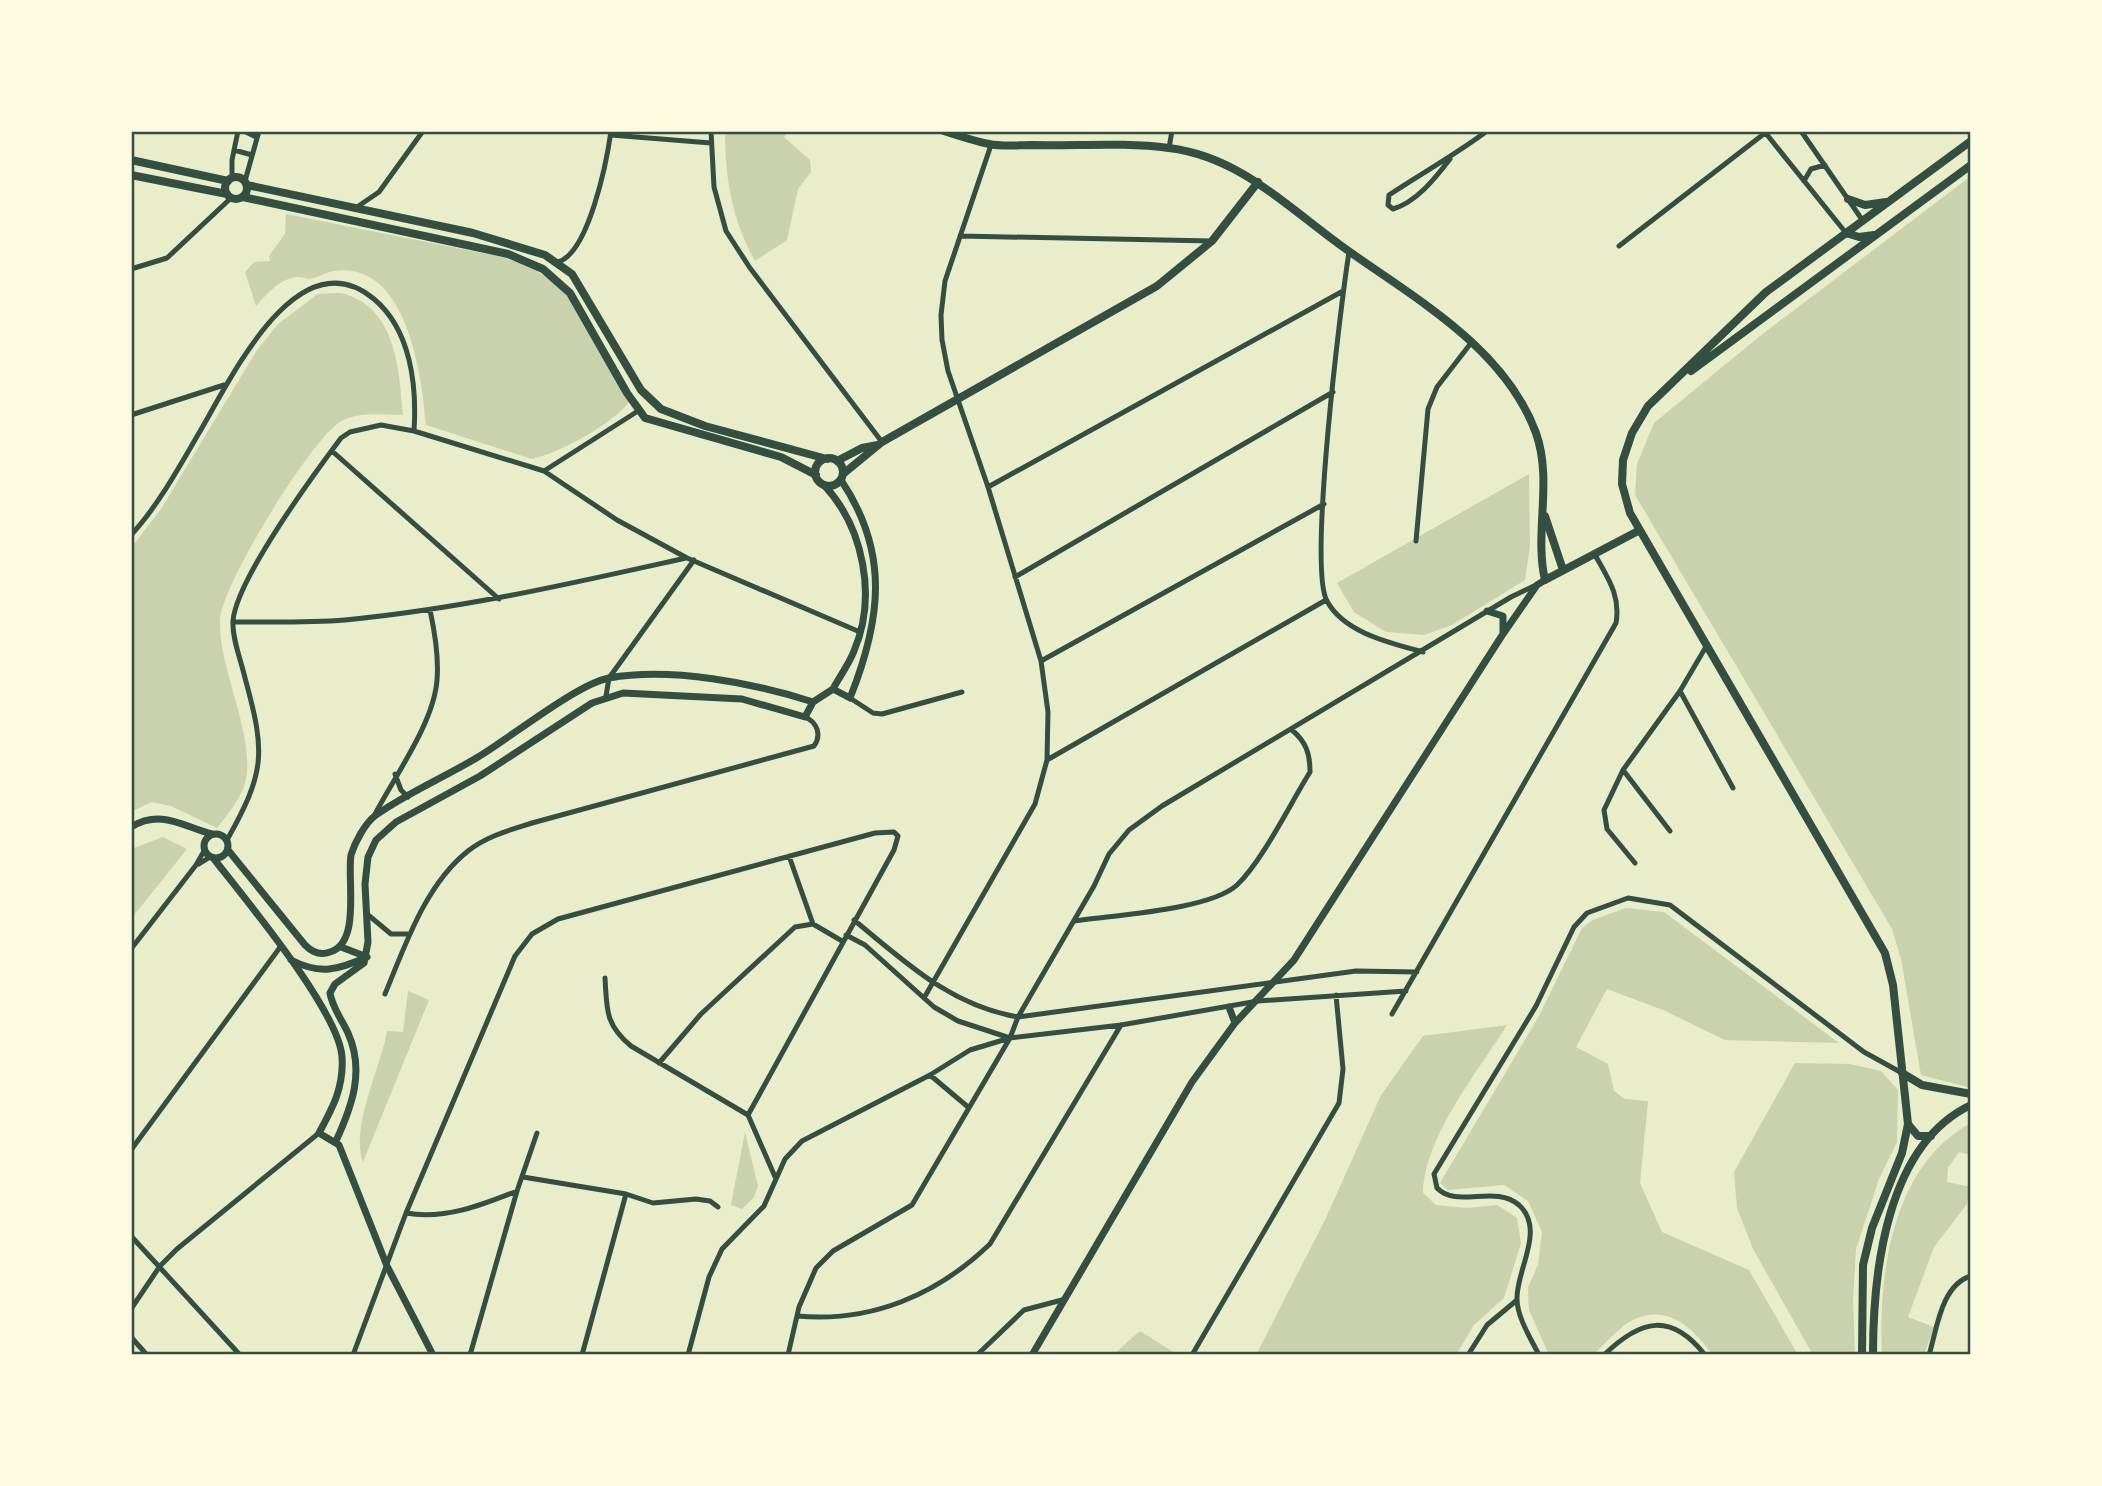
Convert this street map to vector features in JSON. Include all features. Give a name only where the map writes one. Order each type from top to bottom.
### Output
[{"type":"main road","points":[[944,131],[991,145],[1169,148],[1232,165],[1349,252],[1401,285],[1486,355],[1513,389],[1537,436],[1544,512],[1540,547],[1541,583],[1640,530]]},
{"type":"main road","points":[[1862,1355],[1863,1265],[1872,1228],[1902,1153],[1908,1124],[1893,985],[1885,953],[1708,643],[1630,513],[1622,484],[1623,460],[1632,433],[1648,406],[1766,292],[1971,141]]},
{"type":"main road","points":[[131,160],[230,179],[526,247],[558,262],[581,287],[641,390],[661,409],[705,426],[837,461],[862,448],[880,444]]},
{"type":"main road","points":[[1674,382],[1971,165]]},
{"type":"main road","points":[[131,175],[508,254],[543,269],[570,293],[638,411],[656,423],[781,457],[816,475],[824,485],[831,486],[880,444],[1157,286],[1212,241],[1258,182]]},
{"type":"main road","points":[[229,196],[230,179]]},
{"type":"main road","points":[[243,197],[246,183]]},
{"type":"main road","points":[[1848,199],[1872,205],[1892,200]]},
{"type":"main road","points":[[1861,247],[1865,237],[1863,221]]},
{"type":"main road","points":[[1846,233],[1865,237],[1878,234]]},
{"type":"main road","points":[[816,475],[818,465],[827,458]]},
{"type":"main road","points":[[837,461],[842,477]]},
{"type":"main road","points":[[1544,512],[1563,570]]},
{"type":"main road","points":[[1902,1073],[1922,1085],[1971,1094]]},
{"type":"main road","points":[[1907,1097],[1922,1085]]},
{"type":"main road","points":[[1956,1091],[1961,1101],[1958,1111]]},
{"type":"main road","points":[[1873,1355],[1876,1272],[1885,1229],[1903,1184],[1931,1136],[1958,1111],[1971,1105]]},
{"type":"main road","points":[[1908,1124],[1918,1136],[1931,1136]]},
{"type":"street","points":[[230,179],[238,131]]},
{"type":"street","points":[[244,131],[258,134],[246,183]]},
{"type":"street","points":[[356,208],[379,192],[424,131]]},
{"type":"street","points":[[711,131],[714,187],[721,216],[733,242],[880,444]]},
{"type":"street","points":[[1169,148],[1172,131]]},
{"type":"street","points":[[1450,159],[1433,181],[1400,207],[1394,209],[1388,205],[1389,195],[1425,171],[1450,159],[1487,131]]},
{"type":"street","points":[[1801,131],[1863,221]]},
{"type":"street","points":[[1619,246],[1764,132],[1846,233]]},
{"type":"street","points":[[558,262],[570,256],[602,185],[611,133],[711,143]]},
{"type":"street","points":[[924,998],[1035,804],[1047,760],[1048,712],[1041,661],[988,487],[948,372],[941,315],[945,281],[991,145]]},
{"type":"street","points":[[234,150],[252,155]]},
{"type":"street","points":[[1804,181],[1811,169],[1825,165]]},
{"type":"street","points":[[131,269],[167,258],[229,196]]},
{"type":"street","points":[[960,236],[1212,241]]},
{"type":"street","points":[[1349,252],[1343,291],[1324,504],[1322,572],[1326,600],[1345,622],[1388,642],[1423,652]]},
{"type":"street","points":[[131,535],[199,432],[224,385],[275,316],[297,296],[322,283],[349,284],[361,289],[384,308],[404,341],[411,378],[414,431]]},
{"type":"street","points":[[988,487],[1343,291]]},
{"type":"street","points":[[1416,541],[1428,409],[1437,387],[1471,343]]},
{"type":"street","points":[[131,415],[224,385]]},
{"type":"street","points":[[1015,577],[1333,392]]},
{"type":"street","points":[[544,471],[638,411]]},
{"type":"street","points":[[225,838],[255,787],[259,761],[259,733],[233,622],[237,601],[245,584],[341,438],[356,430],[381,425],[414,431],[544,471],[617,520],[691,559],[860,632]]},
{"type":"street","points":[[332,451],[499,599]]},
{"type":"street","points":[[842,477],[863,520],[877,575],[874,622],[860,675],[850,698]]},
{"type":"street","points":[[805,718],[813,702],[833,689],[846,667],[860,632],[865,585],[861,553],[844,509],[824,485]]},
{"type":"street","points":[[1041,661],[1324,504]]},
{"type":"street","points":[[1392,1014],[1616,623],[1619,606],[1615,591],[1594,553]]},
{"type":"street","points":[[233,622],[342,620],[430,610],[499,599],[691,559]]},
{"type":"street","points":[[606,696],[609,678],[691,559]]},
{"type":"street","points":[[788,1355],[797,1316],[816,1268],[833,1251],[912,1205],[1010,1038],[1018,1017],[1075,921],[1109,854],[1129,830],[1162,806],[1423,652],[1487,611],[1541,583]]},
{"type":"street","points":[[1032,1355],[1192,1082],[1235,1023],[1278,981],[1294,960],[1501,637],[1541,583]]},
{"type":"street","points":[[1047,760],[1326,600]]},
{"type":"street","points":[[341,947],[349,934],[348,874],[354,846],[374,816],[431,706],[437,683],[438,659],[430,610]]},
{"type":"street","points":[[1487,611],[1503,616],[1505,628],[1501,637]]},
{"type":"street","points":[[1635,863],[1607,829],[1603,819],[1604,810],[1623,769],[1680,691],[1708,643]]},
{"type":"street","points":[[846,667],[860,675]]},
{"type":"street","points":[[374,816],[477,758],[593,683],[609,678],[638,675],[748,683],[813,702]]},
{"type":"street","points":[[833,689],[873,713],[883,715],[962,692]]},
{"type":"street","points":[[1680,691],[1733,788]]},
{"type":"street","points":[[336,1141],[352,1102],[356,1065],[354,1050],[330,993],[335,984],[362,967],[367,957],[368,858],[376,840],[396,822],[480,776],[606,696],[657,694],[742,699],[805,718],[815,724],[818,731],[814,746],[532,823],[486,839],[469,850],[444,874],[410,934],[386,994]]},
{"type":"street","points":[[1075,921],[1201,901],[1213,898],[1236,885],[1310,772],[1310,756],[1303,739],[1292,730]]},
{"type":"street","points":[[1623,769],[1670,831]]},
{"type":"street","points":[[396,774],[401,790],[408,797]]},
{"type":"street","points":[[131,827],[147,819],[164,817],[208,837],[225,838]]},
{"type":"street","points":[[353,1355],[406,1213],[515,956],[532,934],[558,919],[888,830],[898,836],[894,850],[748,1115]]},
{"type":"street","points":[[131,1309],[160,1266],[218,1213],[319,1133],[339,1096],[341,1045],[326,1014],[281,946],[209,856],[208,837]]},
{"type":"street","points":[[225,838],[228,850],[304,945],[318,954],[341,947],[367,957]]},
{"type":"street","points":[[131,949],[197,865],[209,856],[225,855],[228,850]]},
{"type":"street","points":[[789,856],[813,924]]},
{"type":"street","points":[[1539,1355],[1517,1300],[1530,1233],[1521,1207],[1505,1197],[1448,1196],[1437,1188],[1434,1174],[1536,1006],[1574,927],[1587,913],[1628,898],[1670,905],[1864,1052],[1902,1073]]},
{"type":"street","points":[[367,914],[391,934],[410,934]]},
{"type":"street","points":[[854,920],[934,984],[982,1010],[1018,1017],[1356,971],[1417,972]]},
{"type":"street","points":[[659,1063],[701,1014],[795,927],[813,924],[842,941]]},
{"type":"street","points":[[846,935],[865,945],[924,998],[958,1021],[1010,1038]]},
{"type":"street","points":[[131,1150],[281,946]]},
{"type":"street","points":[[290,960],[310,970],[323,971],[339,969],[367,957]]},
{"type":"street","points":[[605,978],[608,1018],[615,1033],[659,1063],[748,1115],[776,1179]]},
{"type":"street","points":[[688,1355],[715,1262],[722,1249],[764,1206],[785,1159],[814,1132],[930,1075],[970,1050],[1010,1038],[1121,1025],[1258,1000],[1406,991]]},
{"type":"street","points":[[1192,1355],[1339,1103],[1343,1069],[1336,995]]},
{"type":"street","points":[[1229,1007],[1235,1023]]},
{"type":"street","points":[[797,1316],[862,1314],[893,1306],[927,1292],[974,1259],[989,1244],[1121,1025]]},
{"type":"street","points":[[930,1075],[968,1107]]},
{"type":"street","points":[[339,1096],[352,1102]]},
{"type":"street","points":[[319,1133],[336,1141],[387,1266],[430,1355]]},
{"type":"street","points":[[471,1355],[517,1191],[537,1133]]},
{"type":"street","points":[[523,1177],[625,1194],[653,1203],[696,1199],[718,1207]]},
{"type":"street","points":[[406,1213],[426,1217],[447,1214],[517,1191]]},
{"type":"street","points":[[582,1355],[625,1194]]},
{"type":"street","points":[[131,1236],[240,1355]]},
{"type":"street","points":[[1929,1355],[1947,1297],[1961,1279],[1971,1276]]},
{"type":"street","points":[[977,1355],[1024,1310],[1062,1300]]},
{"type":"street","points":[[1468,1355],[1487,1325],[1517,1300]]},
{"type":"street","points":[[1604,1355],[1643,1327],[1660,1325],[1675,1327],[1688,1334],[1705,1355]]},
{"type":"street","points":[[131,1337],[147,1355]]},
{"type":"green space","points":[[725,131],[788,131],[784,137],[810,160],[811,172],[798,189],[787,240],[755,261],[747,246],[731,198]]},
{"type":"green space","points":[[1971,176],[1971,1088],[1921,1075],[1901,959],[1892,929],[1635,495],[1637,464],[1654,423],[1760,336]]},
{"type":"green space","points":[[286,214],[502,257],[528,265],[557,285],[569,299],[629,402],[611,419],[585,436],[556,451],[532,459],[426,425],[420,379],[406,326],[394,302],[379,284],[359,272],[334,271],[312,279],[292,278],[275,287],[256,306],[245,272],[254,262],[270,261],[269,256],[285,234]]},
{"type":"green space","points":[[318,294],[345,294],[362,302],[375,313],[385,328],[397,362],[403,415],[355,416],[340,422],[326,435],[269,515],[235,577],[220,620],[225,660],[246,745],[245,783],[233,807],[217,828],[171,806],[151,802],[131,812],[131,548],[161,509],[257,350],[278,324]]},
{"type":"green space","points":[[1529,474],[1530,546],[1525,580],[1452,625],[1424,635],[1386,632],[1354,612],[1337,583]]},
{"type":"green space","points":[[163,837],[187,849],[131,919],[131,849]]},
{"type":"green space","points":[[1626,908],[1664,912],[1839,1043],[1725,1040],[1663,1010],[1607,989],[1576,1047],[1608,1064],[1614,1091],[1625,1099],[1648,1101],[1640,1183],[1662,1232],[1749,1270],[1798,1355],[1713,1355],[1680,1322],[1670,1317],[1648,1315],[1635,1319],[1619,1330],[1593,1355],[1549,1355],[1529,1310],[1528,1287],[1538,1265],[1542,1232],[1528,1201],[1504,1185],[1448,1190],[1440,1183],[1539,1016],[1582,928],[1593,920]]},
{"type":"green space","points":[[408,991],[429,1000],[363,1162],[360,1132],[363,1115],[387,1031],[403,1032]]},
{"type":"green space","points":[[1507,1025],[1443,1127],[1426,1171],[1423,1193],[1436,1205],[1467,1208],[1497,1205],[1517,1218],[1521,1243],[1504,1298],[1474,1325],[1456,1355],[1256,1355],[1325,1220],[1381,1095],[1423,1036]]},
{"type":"green space","points":[[1795,1063],[1850,1064],[1881,1071],[1898,1090],[1897,1142],[1879,1179],[1856,1249],[1853,1300],[1855,1355],[1813,1355],[1753,1249],[1737,1208],[1734,1172]]},
{"type":"green space","points":[[1971,1123],[1971,1155],[1959,1152],[1948,1168],[1947,1182],[1971,1187],[1967,1204],[1934,1247],[1908,1317],[1934,1327],[1924,1355],[1882,1355],[1883,1290],[1895,1224],[1907,1194],[1923,1166],[1944,1142]]},
{"type":"green space","points":[[745,1132],[758,1186],[754,1197],[742,1209],[731,1205]]},
{"type":"green space","points":[[1140,1331],[1178,1355],[1113,1355]]}]
